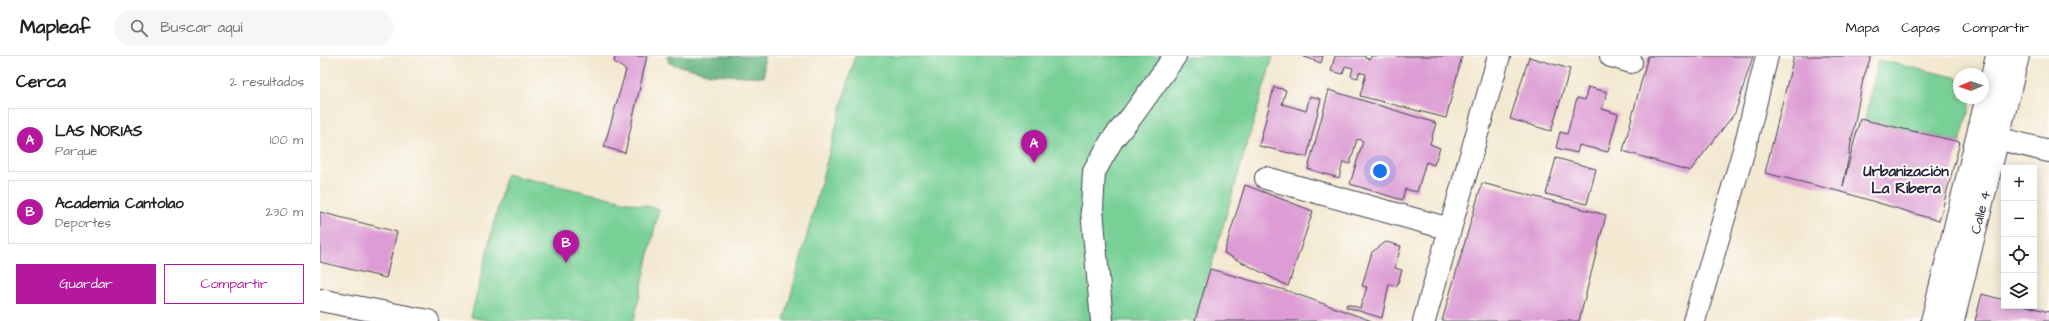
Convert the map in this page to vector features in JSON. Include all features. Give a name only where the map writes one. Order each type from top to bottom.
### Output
[{"type":"street","points":[[1102,321],[1092,210],[1094,172],[1112,140],[1132,116],[1175,56]]},
{"type":"street","points":[[1424,321],[1499,56]]},
{"type":"street","points":[[1694,321],[1745,146],[1767,56]]},
{"type":"street","name":"Calle 4","points":[[1953,321],[1988,136],[1997,56]]},
{"type":"street","name":"Calle 4","points":[[1932,321],[1988,136],[2018,56]]},
{"type":"street","points":[[1988,136],[2049,151]]},
{"type":"street","points":[[1266,178],[1450,229]]},
{"type":"street","points":[[320,300],[428,321]]},
{"type":"green space","points":[[667,56],[764,56],[764,77],[710,74],[669,63]]},
{"type":"green space","points":[[855,56],[1273,56],[1195,321],[784,321]]},
{"type":"green space","points":[[1878,60],[1953,77],[1953,104],[1970,104],[1960,142],[1865,120]]},
{"type":"green space","points":[[506,174],[659,209],[634,321],[490,321],[471,317]]},
{"type":"building","points":[[616,56],[647,56],[625,153],[604,147],[626,70],[614,62]]},
{"type":"building","points":[[1302,56],[1323,56],[1321,63]]},
{"type":"building","points":[[1335,56],[1365,56],[1365,58],[1370,59],[1371,56],[1462,56],[1446,118],[1360,96],[1366,74],[1359,72],[1358,78],[1351,76],[1353,68],[1345,66],[1343,74],[1331,71]]},
{"type":"building","points":[[1648,56],[1753,56],[1735,113],[1690,171],[1623,151]]},
{"type":"building","points":[[1794,56],[1871,56],[1863,79],[1843,186],[1860,119],[1960,142],[1939,221],[1842,192],[1765,173]]},
{"type":"building","points":[[1529,57],[1570,69],[1551,131],[1510,119]]},
{"type":"building","points":[[1274,87],[1286,90],[1282,104],[1306,111],[1310,96],[1321,99],[1307,157],[1259,146]]},
{"type":"building","points":[[1588,87],[1607,92],[1602,109],[1618,114],[1608,152],[1579,145],[1577,153],[1556,148],[1560,132],[1567,134],[1577,98],[1585,100]]},
{"type":"building","points":[[1329,90],[1436,123],[1430,144],[1440,148],[1434,165],[1426,162],[1417,192],[1405,189],[1402,200],[1350,184],[1363,141],[1357,139],[1350,164],[1343,162],[1339,178],[1308,169]]},
{"type":"building","points":[[1556,158],[1596,169],[1587,204],[1546,194]]},
{"type":"building","points":[[1482,183],[1606,215],[1579,321],[1442,321]]},
{"type":"building","points":[[1245,185],[1313,211],[1288,286],[1224,253]]},
{"type":"building","points":[[320,212],[397,232],[386,278],[320,262]]},
{"type":"building","points":[[1386,242],[1401,246],[1395,268],[1402,270],[1397,286],[1389,284],[1382,318],[1346,307],[1347,304],[1360,308],[1367,287],[1362,286],[1372,252]]},
{"type":"building","points":[[1210,269],[1285,290],[1372,321],[1195,321]]},
{"type":"building","points":[[1982,294],[2001,299],[2001,309],[2037,309],[2049,312],[2049,321],[1975,321]]},
{"type":"place","name":"LAS NORIAS","points":[[1034,163]]},
{"type":"place","name":"Academia Cantolao","points":[[566,263]]},
{"type":"district","name":"Urbanización La Ribera","points":[[1906,180]]}]
